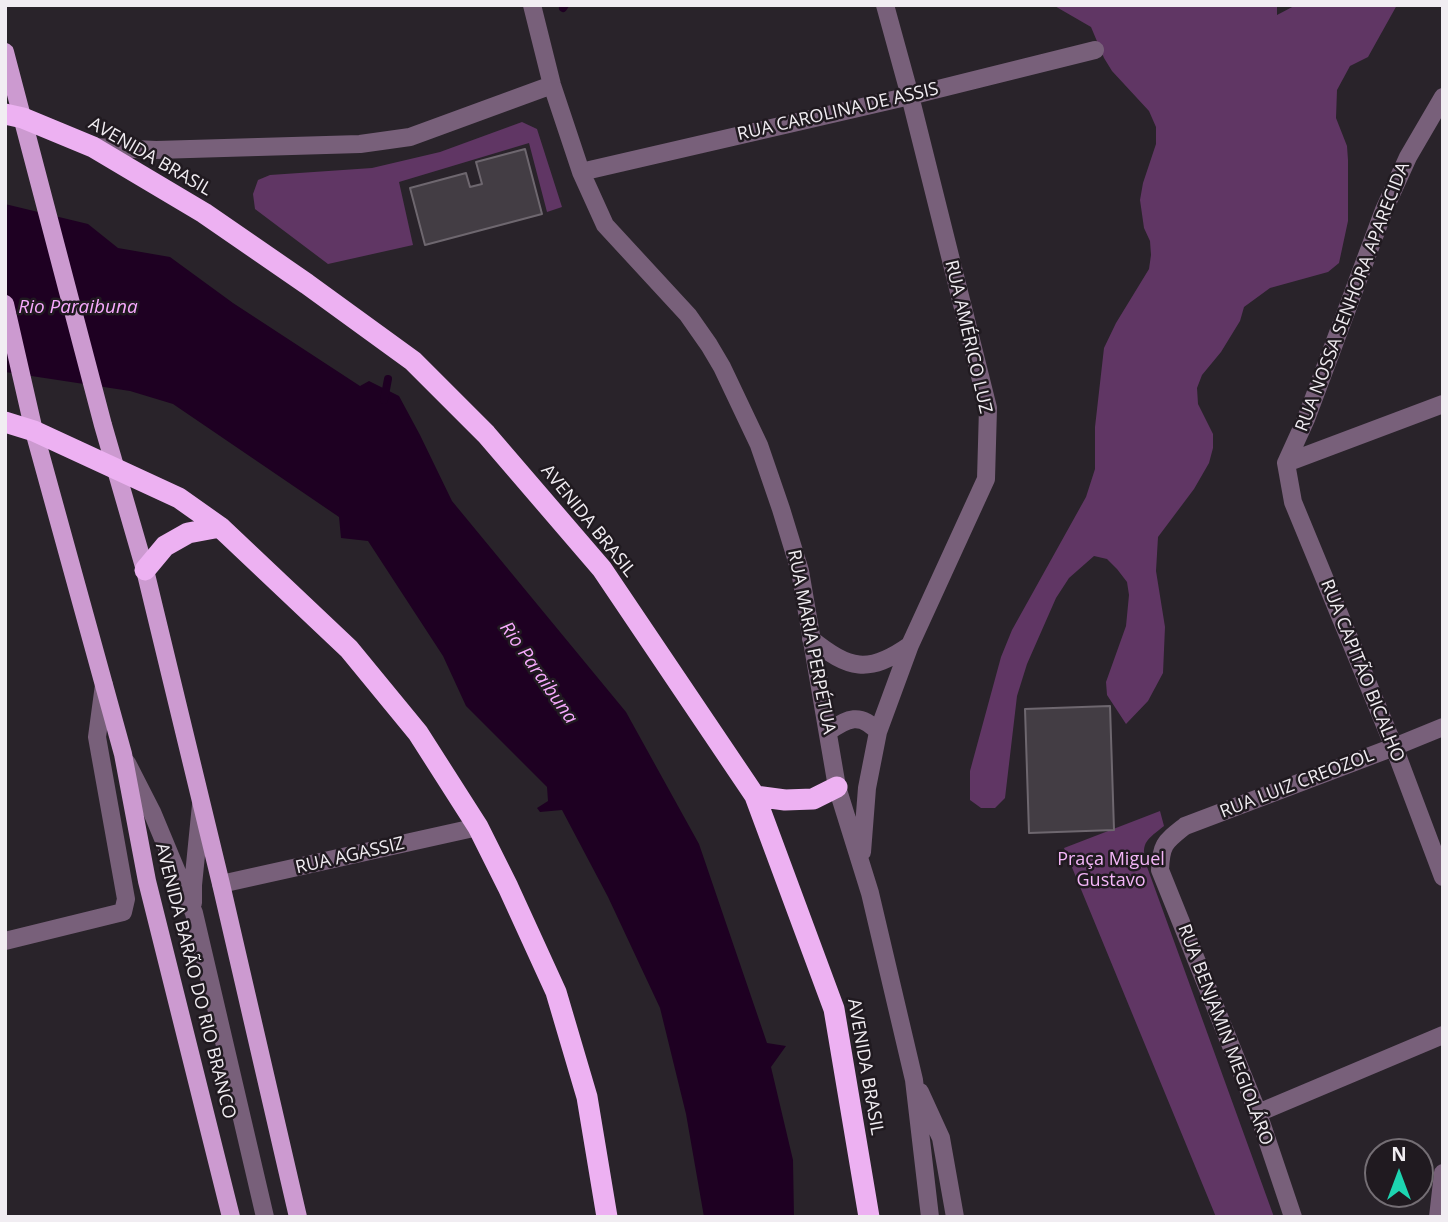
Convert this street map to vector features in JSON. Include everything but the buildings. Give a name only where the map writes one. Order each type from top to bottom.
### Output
[{"type":"highway","name":"AVENIDA BRASIL","points":[[14,116],[93,147],[204,214],[307,284],[412,361],[486,434],[602,569],[755,796],[834,1009],[869,1217]]},
{"type":"highway","points":[[5,422],[34,430],[179,498],[220,527],[349,649],[418,733],[478,827],[556,992],[587,1097],[607,1217]]},
{"type":"highway","points":[[145,570],[165,547],[188,533],[220,527]]},
{"type":"highway","points":[[755,796],[785,800],[813,799],[837,787]]},
{"type":"main road","points":[[5,52],[14,116]]},
{"type":"main road","name":"AVENIDA BARÃO DO RIO BRANCO","points":[[14,116],[36,175],[145,570],[298,1217]]},
{"type":"main road","name":"AVENIDA BARÃO DO RIO BRANCO","points":[[5,304],[34,430],[123,754],[148,881],[231,1217]]},
{"type":"street","name":"RUA MARIA PERPÉTUA","points":[[532,5],[552,85],[581,172],[605,225],[688,315],[709,345],[759,445],[781,509],[800,571],[837,787],[870,893],[915,1080],[930,1217]]},
{"type":"street","name":"RUA AMÉRICO LUZ","points":[[861,863],[867,788],[878,733],[910,645],[986,479],[988,408],[885,5]]},
{"type":"street","name":"RUA CAROLINA DE ASSIS","points":[[581,172],[1095,50]]},
{"type":"street","points":[[93,147],[156,150],[360,144],[410,137],[552,85]]},
{"type":"street","name":"RUA NOSSA SENHORA APARECIDA","points":[[1286,463],[1306,419],[1384,210],[1408,157],[1443,97]]},
{"type":"street","points":[[1286,463],[1443,404]]},
{"type":"street","name":"RUA CAPITÃO BICALHO","points":[[1286,463],[1293,502],[1394,747],[1443,877]]},
{"type":"street","points":[[811,639],[840,659],[854,665],[866,666],[895,656],[910,645]]},
{"type":"street","points":[[5,941],[123,912],[126,899],[97,737],[104,685]]},
{"type":"street","points":[[828,732],[853,719],[871,724],[878,733]]},
{"type":"street","name":"RUA LUIZ CREOZOL","points":[[1160,853],[1167,840],[1185,826],[1443,727]]},
{"type":"street","name":"AVENIDA BARÃO DO RIO BRANCO","points":[[123,754],[152,812],[194,913],[265,1217]]},
{"type":"street","name":"AVENIDA BARÃO DO RIO BRANCO","points":[[194,913],[193,885],[201,800]]},
{"type":"street","name":"RUA AGASSIZ","points":[[221,884],[478,827]]},
{"type":"street","name":"RUA BENJAMIN MEGIOLÁRO","points":[[1160,853],[1160,870],[1258,1113],[1293,1217]]},
{"type":"street","points":[[1258,1113],[1443,1035]]},
{"type":"street","name":"RUA MARIA PERPÉTUA","points":[[915,1080],[942,1138],[955,1217]]},
{"type":"street","points":[[1438,1217],[1443,1173]]},
{"type":"green space","points":[[1053,5],[1277,5],[1277,15],[1296,5],[1397,5],[1368,57],[1350,66],[1337,90],[1336,118],[1347,146],[1348,160],[1348,221],[1339,263],[1328,272],[1270,288],[1244,307],[1240,321],[1221,352],[1202,375],[1197,388],[1198,404],[1213,434],[1213,448],[1209,463],[1194,489],[1158,537],[1156,571],[1165,627],[1163,673],[1148,701],[1126,724],[1107,695],[1106,682],[1126,626],[1129,595],[1127,582],[1107,559],[1094,556],[1069,578],[1056,598],[1027,664],[1017,696],[1005,798],[995,808],[981,808],[970,800],[970,771],[1001,657],[1012,630],[1086,497],[1095,469],[1095,427],[1104,348],[1149,269],[1151,255],[1140,200],[1156,144],[1156,127],[1149,111],[1112,71],[1091,27]]},
{"type":"green space","points":[[522,122],[537,129],[562,207],[547,212],[529,143],[399,182],[413,245],[328,264],[255,209],[253,194],[258,180],[270,175],[372,168],[440,152]]},
{"type":"green space","name":"Praça Miguel Gustavo","points":[[1160,811],[1164,826],[1145,846],[1146,864],[1274,1217],[1216,1217],[1064,848]]},
{"type":"water","name":"Rio Paraibuna","points":[[5,204],[88,224],[118,248],[170,257],[233,303],[360,386],[369,381],[399,396],[452,501],[626,712],[699,844],[767,1043],[786,1046],[771,1067],[793,1160],[794,1217],[704,1217],[686,1114],[660,1008],[608,897],[562,810],[540,812],[537,808],[548,801],[547,787],[466,706],[443,656],[368,541],[341,538],[339,517],[173,404],[130,391],[5,372]]},
{"type":"waterway","points":[[384,400],[388,379]]}]
